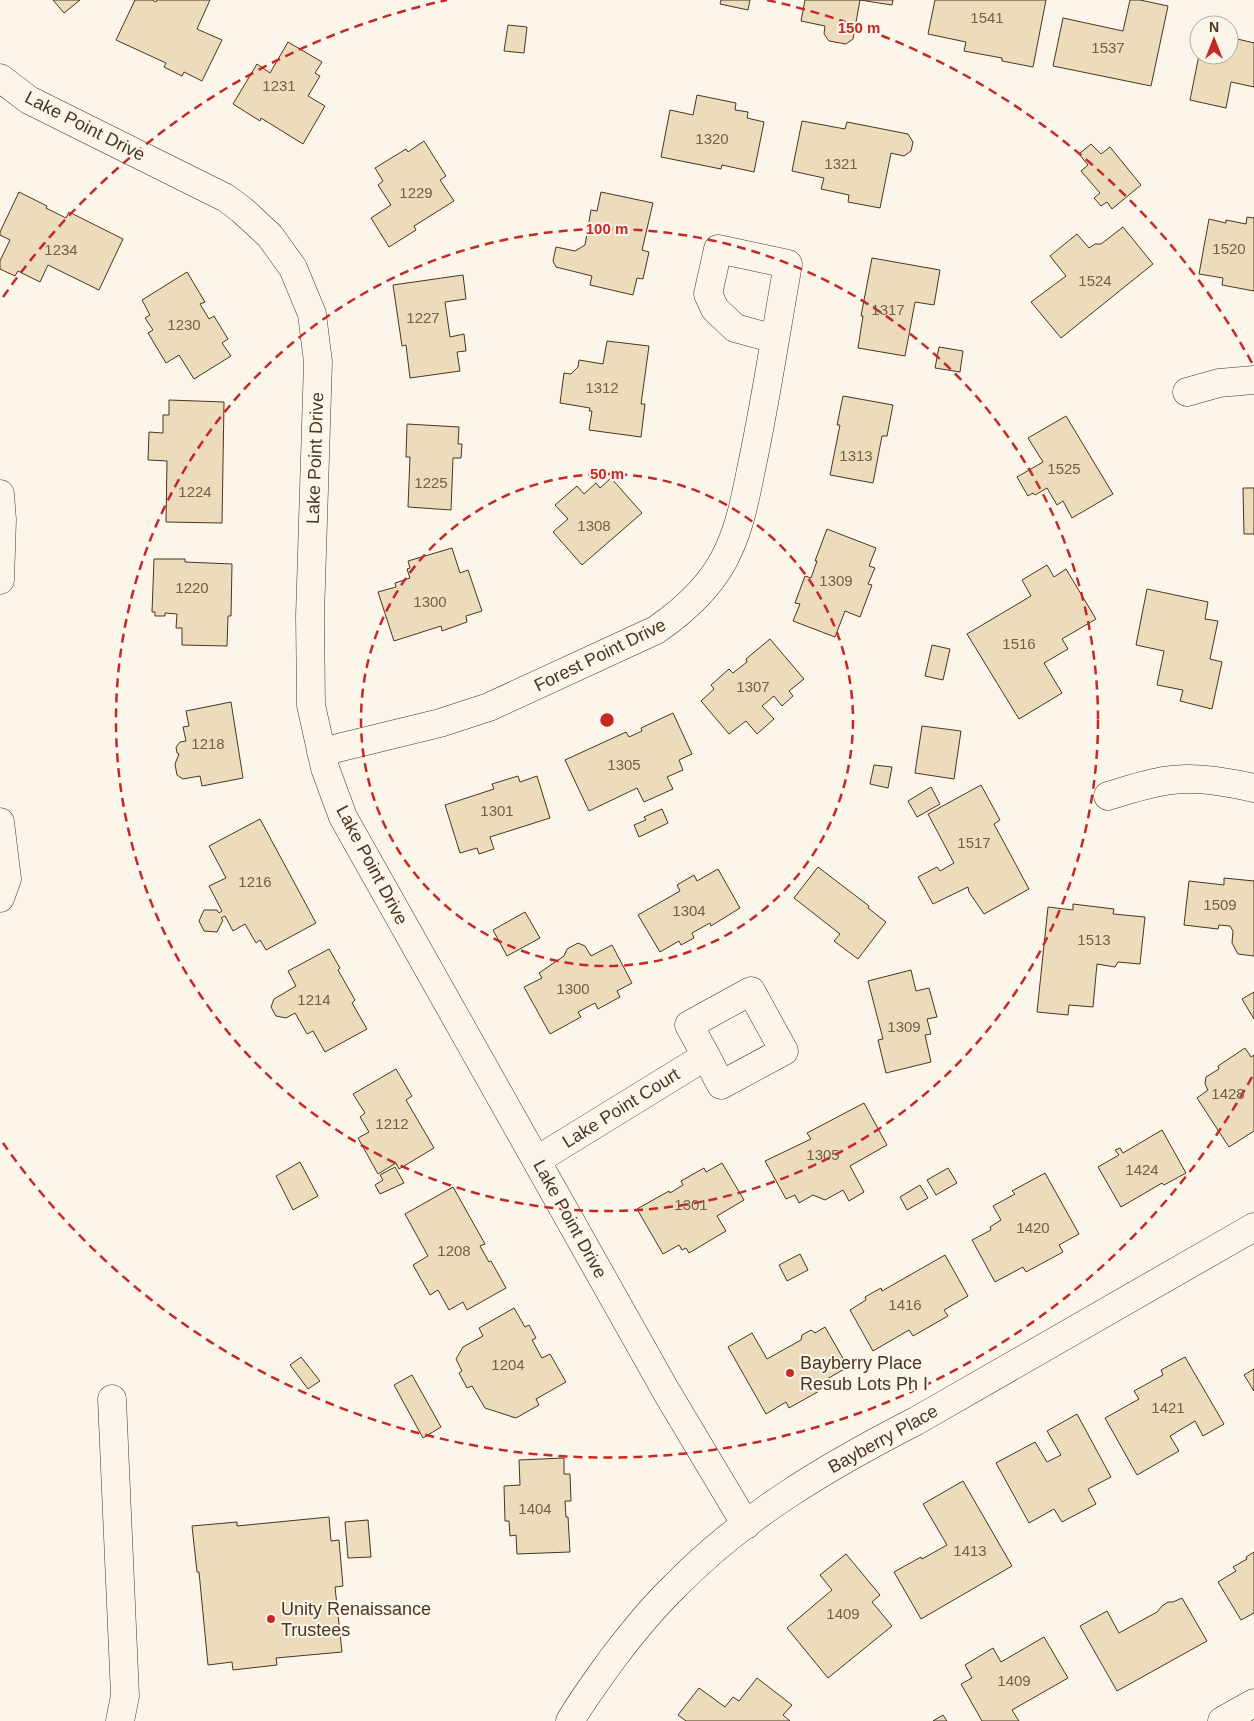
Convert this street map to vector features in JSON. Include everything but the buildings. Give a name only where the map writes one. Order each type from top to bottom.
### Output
[{"type":"street","name":"Lake Point Drive","points":[[0,78],[29,100],[226,198],[270,236],[293,268],[312,314],[318,362],[310,616],[311,705],[320,752],[343,817],[661,1382],[746,1525]]},
{"type":"street","name":"Forest Point Drive","points":[[320,752],[440,723],[489,707],[656,630],[674,618],[711,579],[728,550],[737,527],[758,435],[775,339]]},
{"type":"street","points":[[1186,392],[1220,383],[1254,380]]},
{"type":"street","points":[[0,580],[1,511]]},
{"type":"street","points":[[1108,796],[1144,785],[1172,780],[1216,780],[1254,788]]},
{"type":"street","points":[[0,822],[7,879],[0,898]]},
{"type":"street","name":"Lake Point Court","points":[[537,1160],[706,1056]]},
{"type":"street","name":"Bayberry Place","points":[[570,1721],[582,1699],[643,1620],[675,1585],[730,1536],[786,1495],[869,1445],[916,1421],[1254,1227]]},
{"type":"street","points":[[112,1399],[125,1696],[120,1721]]},
{"type":"street","points":[[1222,1721],[1254,1703]]},
{"type":"place","name":"Bayberry Place Resub Lots Ph I","points":[[790,1373]]},
{"type":"place","name":"Unity Renaissance Trustees","points":[[271,1619]]}]
